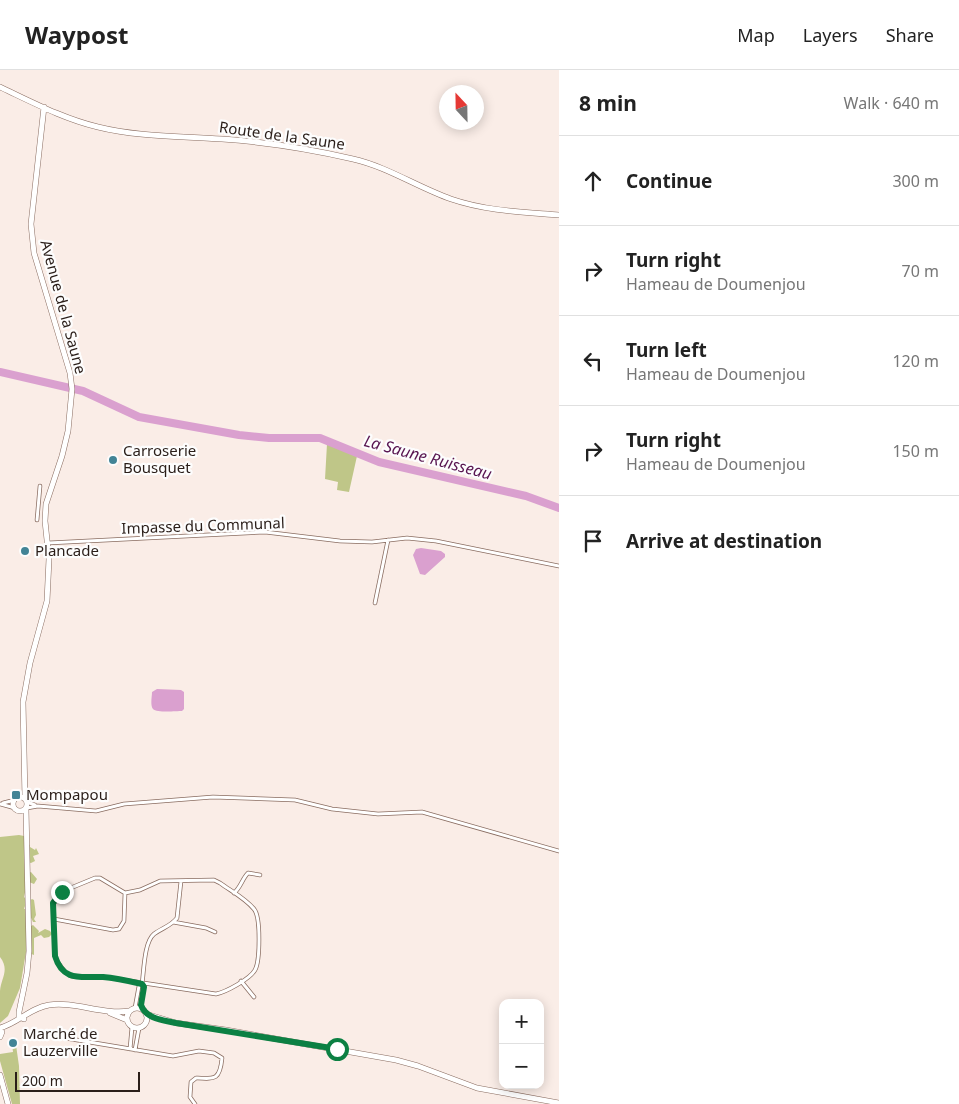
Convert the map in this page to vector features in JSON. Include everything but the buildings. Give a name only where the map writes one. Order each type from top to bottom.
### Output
[{"type":"street","name":"Route de la Saune","points":[[0,87],[78,122],[109,129],[266,143],[352,158],[384,168],[439,194],[472,205],[513,212],[559,215]]},
{"type":"street","name":"Avenue de la Saune","points":[[26,808],[24,784],[24,687],[47,601],[49,576],[46,504],[64,449],[71,395],[71,381],[34,253],[31,230],[44,107]]},
{"type":"street","name":"Avenue de la Saune","points":[[42,130],[53,112]]},
{"type":"street","points":[[37,520],[40,486]]},
{"type":"street","points":[[38,503],[46,504]]},
{"type":"street","name":"Impasse du Communal","points":[[48,544],[265,532],[340,541],[372,542],[407,538],[436,540],[559,566]]},
{"type":"street","points":[[375,603],[388,540]]},
{"type":"street","name":"Avenue de la Saune","points":[[16,810],[13,804],[24,784]]},
{"type":"street","points":[[0,804],[16,810],[38,806],[96,811],[124,804],[213,797],[295,800],[332,809],[378,814],[422,812],[559,851]]},
{"type":"street","points":[[0,804],[16,799],[26,800],[38,806]]},
{"type":"street","points":[[23,1017],[22,997],[29,951],[26,808]]},
{"type":"street","points":[[16,810],[26,825]]},
{"type":"street","points":[[234,893],[241,887],[244,877],[248,873],[260,875]]},
{"type":"street","points":[[100,878],[125,893],[140,890],[160,882],[180,881],[214,880],[255,909],[258,918],[259,934],[256,969],[241,981],[224,992],[216,994],[104,977],[71,976],[65,972],[57,961],[53,903],[62,892],[90,879],[100,878]]},
{"type":"street","points":[[146,1022],[141,1005],[144,987],[142,984],[149,939],[177,918],[180,881]]},
{"type":"street","points":[[54,919],[113,930],[119,929],[124,920],[125,893]]},
{"type":"street","points":[[174,922],[206,928],[215,932]]},
{"type":"street","points":[[241,981],[254,997]]},
{"type":"street","points":[[135,1008],[139,986],[142,984]]},
{"type":"street","points":[[0,1031],[23,1017],[41,1009],[56,1006],[102,1011],[129,1011],[135,1008]]},
{"type":"street","points":[[135,1008],[169,1021],[396,1060],[424,1068],[477,1088],[559,1103]]},
{"type":"street","points":[[102,1011],[127,1020],[132,1027],[132,1049]]},
{"type":"street","points":[[127,1020],[129,1011]]},
{"type":"street","points":[[132,1049],[138,1028],[146,1022],[169,1021]]},
{"type":"street","points":[[132,1027],[138,1028]]},
{"type":"street","points":[[65,1038],[173,1056],[198,1051],[214,1053],[220,1056],[222,1061],[215,1077],[210,1080],[196,1078],[191,1082],[190,1097],[195,1104]]},
{"type":"street","points":[[0,1075],[8,1104]]},
{"type":"green space","points":[[327,444],[357,456],[349,492],[337,490],[338,482],[325,479]]},
{"type":"green space","points":[[24,836],[25,843],[35,850],[36,848],[39,854],[33,856],[35,861],[28,862],[28,873],[31,872],[37,879],[34,884],[29,882],[26,888],[24,897],[27,900],[24,909],[29,908],[31,904],[29,901],[34,900],[36,915],[34,919],[36,922],[33,922],[29,913],[26,943],[28,945],[31,926],[33,925],[39,931],[38,933],[45,929],[52,934],[49,937],[44,938],[41,935],[34,938],[34,955],[26,952],[20,988],[8,1016],[0,1023],[0,991],[5,970],[0,957],[0,837]]},
{"type":"green space","points":[[12,1044],[16,1045],[19,1066],[20,1104],[12,1104],[0,1061],[0,1054],[13,1052]]},
{"type":"shaded area","points":[[416,549],[441,551],[445,554],[445,557],[425,575],[420,574],[413,555]]},
{"type":"shaded area","points":[[157,689],[181,690],[184,692],[184,709],[182,711],[158,711],[153,709],[151,703],[152,692]]},
{"type":"waterway","name":"La Saune Ruisseau","points":[[0,372],[83,391],[139,417],[239,435],[269,438],[320,438],[379,462],[526,496],[559,508]]},
{"type":"place","name":"Carroserie Bousquet","points":[[113,460]]},
{"type":"place","name":"Plancade","points":[[25,551]]},
{"type":"place","name":"Mompapou","points":[[16,795]]},
{"type":"place","name":"Marché de Lauzerville","points":[[13,1043]]},
{"type":"route","points":[[62,892],[53,903],[55,956],[65,972],[71,976],[104,977],[142,984],[144,987],[142,1009],[146,1014],[154,1018],[337,1049]]}]
